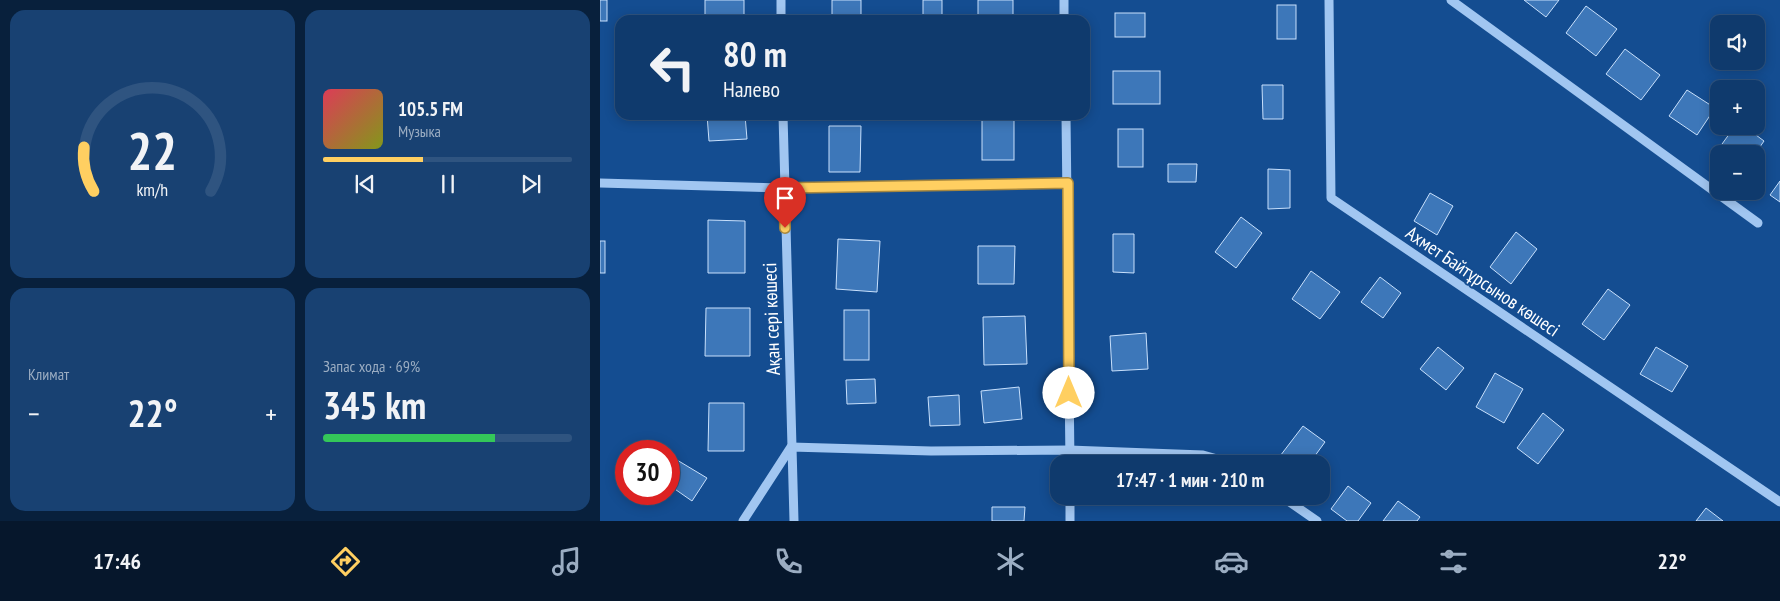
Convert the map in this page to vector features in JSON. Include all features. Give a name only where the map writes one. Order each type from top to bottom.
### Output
[{"type":"street","points":[[781,0],[781,15]]},
{"type":"street","points":[[1064,0],[1064,15]]},
{"type":"street","name":"Ахмет Байтұрсынов көшесі","points":[[1330,0],[1331,198],[1780,502]]},
{"type":"street","points":[[1451,0],[1758,223]]},
{"type":"street","name":"Ақан сері көшесі","points":[[782,120],[794,521]]},
{"type":"street","points":[[1066,120],[1070,455]]},
{"type":"street","points":[[600,184],[784,188],[1068,183]]},
{"type":"street","points":[[743,521],[792,448],[931,451],[1070,450],[1203,455]]},
{"type":"street","points":[[1070,505],[1070,521]]},
{"type":"street","points":[[1294,505],[1317,521]]},
{"type":"building","points":[[600,0],[607,0],[607,21],[600,21]]},
{"type":"building","points":[[705,0],[744,0],[744,15],[705,15]]},
{"type":"building","points":[[832,0],[861,0],[861,15],[832,15]]},
{"type":"building","points":[[923,0],[942,0],[942,15],[923,15]]},
{"type":"building","points":[[978,0],[1013,0],[1013,15],[978,15]]},
{"type":"building","points":[[1524,0],[1559,0],[1546,17]]},
{"type":"building","points":[[1277,5],[1296,5],[1296,39],[1277,39]]},
{"type":"building","points":[[1586,6],[1617,29],[1596,56],[1566,33]]},
{"type":"building","points":[[1115,13],[1145,13],[1145,37],[1115,37]]},
{"type":"building","points":[[1625,49],[1660,75],[1641,100],[1606,74]]},
{"type":"building","points":[[1113,71],[1160,71],[1160,104],[1113,104]]},
{"type":"building","points":[[1262,85],[1283,85],[1283,119],[1263,119]]},
{"type":"building","points":[[1687,90],[1710,105],[1710,116],[1697,135],[1669,116]]},
{"type":"building","points":[[707,120],[745,120],[747,139],[709,141]]},
{"type":"building","points":[[982,120],[1014,120],[1014,160],[982,160]]},
{"type":"building","points":[[829,126],[861,126],[860,172],[829,172]]},
{"type":"building","points":[[1118,129],[1143,129],[1143,167],[1118,167]]},
{"type":"building","points":[[1729,135],[1756,135],[1764,141],[1761,145],[1721,145]]},
{"type":"building","points":[[1168,164],[1197,164],[1196,182],[1168,182]]},
{"type":"building","points":[[1268,169],[1290,170],[1290,208],[1268,209]]},
{"type":"building","points":[[1780,181],[1780,202],[1770,195]]},
{"type":"building","points":[[1430,193],[1453,206],[1437,235],[1414,221]]},
{"type":"building","points":[[1241,217],[1262,233],[1236,268],[1215,252]]},
{"type":"building","points":[[708,220],[745,221],[745,273],[708,273]]},
{"type":"building","points":[[1516,232],[1537,249],[1511,284],[1490,267]]},
{"type":"building","points":[[1113,234],[1134,234],[1134,273],[1113,272]]},
{"type":"building","points":[[838,239],[880,241],[877,292],[836,289]]},
{"type":"building","points":[[600,241],[605,241],[605,273],[600,273]]},
{"type":"building","points":[[978,246],[1015,246],[1014,284],[978,284]]},
{"type":"building","points":[[1311,271],[1340,292],[1320,319],[1292,299]]},
{"type":"building","points":[[1380,277],[1401,293],[1383,318],[1361,302]]},
{"type":"building","points":[[1608,289],[1630,305],[1604,340],[1582,324]]},
{"type":"building","points":[[706,308],[750,308],[750,356],[705,356]]},
{"type":"building","points":[[844,310],[869,310],[869,360],[844,360]]},
{"type":"building","points":[[1025,316],[1027,364],[984,365],[983,317]]},
{"type":"building","points":[[1146,333],[1148,369],[1112,371],[1110,336]]},
{"type":"building","points":[[1438,347],[1464,368],[1446,390],[1420,369]]},
{"type":"building","points":[[1656,347],[1688,366],[1672,392],[1640,374]]},
{"type":"building","points":[[1495,373],[1523,389],[1504,423],[1476,407]]},
{"type":"building","points":[[875,379],[876,403],[847,404],[846,380]]},
{"type":"building","points":[[1019,387],[1022,419],[984,423],[981,391]]},
{"type":"building","points":[[959,395],[960,425],[930,426],[928,397]]},
{"type":"building","points":[[709,403],[744,403],[744,451],[708,451]]},
{"type":"building","points":[[1543,413],[1564,430],[1538,464],[1517,448]]},
{"type":"building","points":[[1303,426],[1325,442],[1316,455],[1281,455]]},
{"type":"building","points":[[680,462],[707,478],[692,501],[680,493]]},
{"type":"building","points":[[1348,486],[1371,503],[1358,521],[1347,521],[1331,509]]},
{"type":"building","points":[[1398,501],[1420,517],[1417,521],[1383,521]]},
{"type":"building","points":[[992,507],[1025,507],[1024,521],[992,521]]},
{"type":"building","points":[[1706,508],[1723,521],[1696,521]]},
{"type":"route","points":[[785,228],[784,188],[1068,183],[1069,393]]}]
